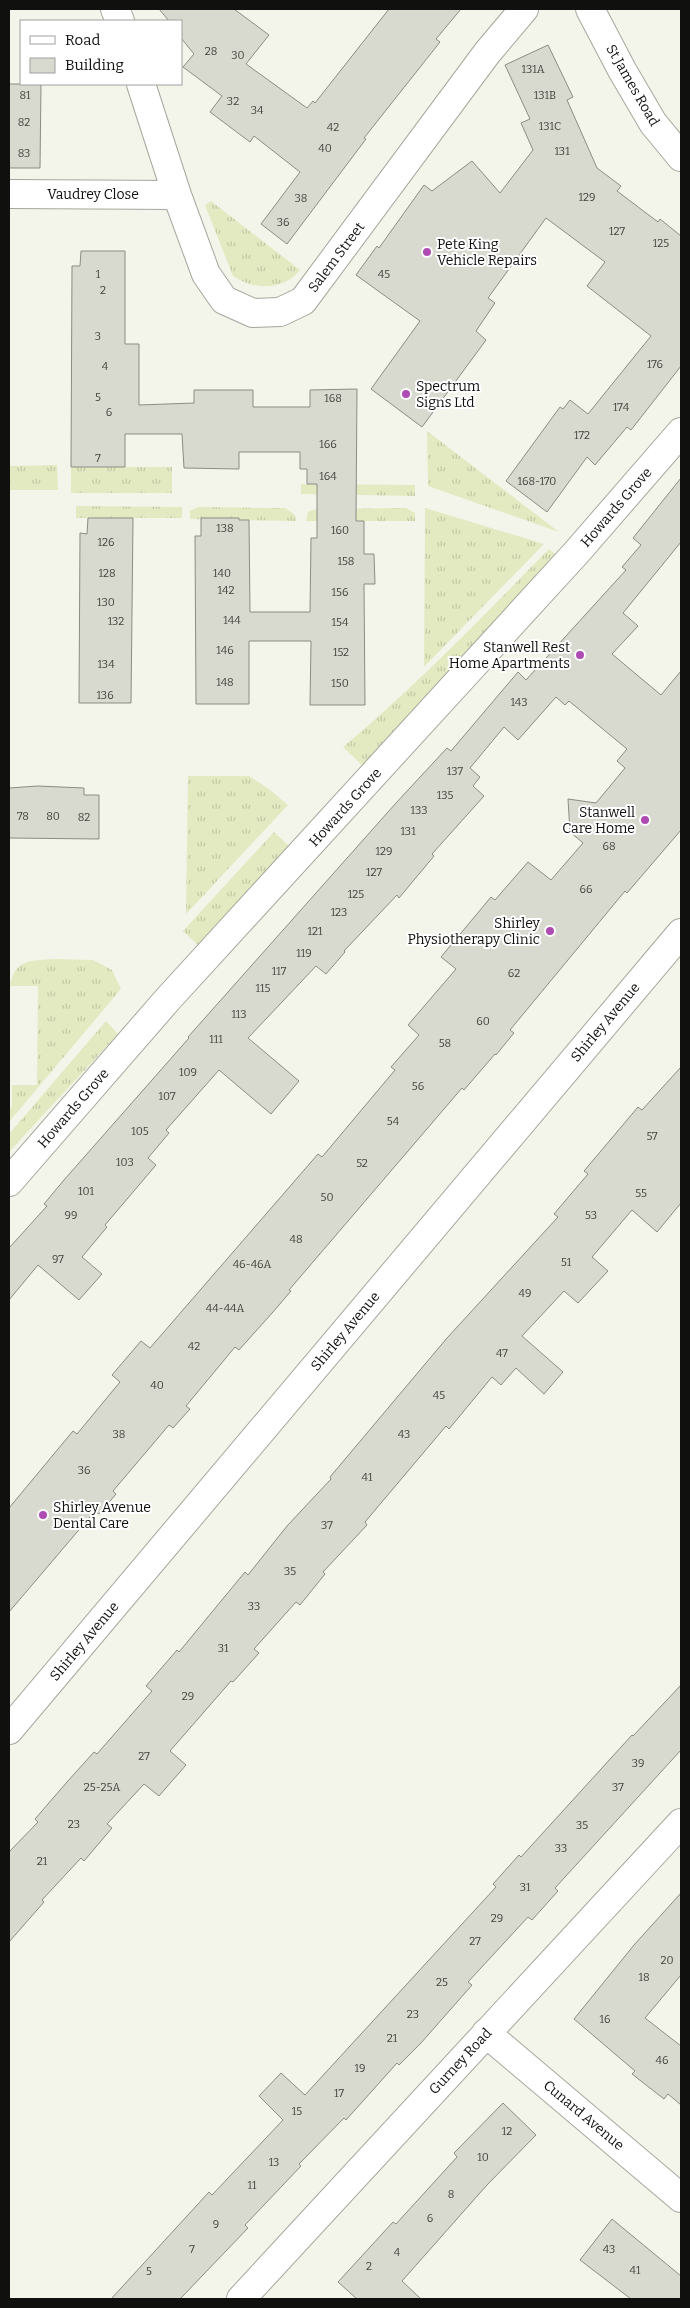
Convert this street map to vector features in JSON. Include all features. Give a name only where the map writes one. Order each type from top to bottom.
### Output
[{"type":"street","name":"Salem Street","points":[[141,85],[177,195],[206,274],[224,300],[253,313],[280,312],[303,301],[487,53],[524,9]]},
{"type":"street","name":"St James Road","points":[[590,9],[653,123],[681,157]]},
{"type":"street","name":"Vaudrey Close","points":[[9,194],[177,195]]},
{"type":"street","name":"Howards Grove","points":[[9,1182],[168,999],[569,560],[681,432]]},
{"type":"street","name":"Shirley Avenue","points":[[9,1730],[681,933]]},
{"type":"street","name":"Gurney Road","points":[[241,2299],[681,1823]]},
{"type":"street","name":"Cunard Avenue","points":[[486,2033],[681,2198]]},
{"type":"green space","points":[[211,201],[300,270],[294,277],[278,285],[269,286],[250,284],[233,276],[205,205]]},
{"type":"green space","points":[[427,431],[559,532],[428,486]]},
{"type":"green space","points":[[57,465],[58,490],[9,490],[9,466]]},
{"type":"green space","points":[[71,467],[172,467],[172,493],[71,493]]},
{"type":"green space","points":[[301,484],[415,485],[415,496],[301,494]]},
{"type":"green space","points":[[76,506],[182,507],[182,518],[76,518]]},
{"type":"green space","points":[[198,507],[285,508],[295,515],[296,521],[190,519],[190,511]]},
{"type":"green space","points":[[406,508],[415,513],[415,521],[306,521],[308,512],[316,509]]},
{"type":"green space","points":[[425,508],[544,544],[424,667]]},
{"type":"green space","points":[[549,549],[558,556],[364,767],[343,747],[423,675]]},
{"type":"green space","points":[[188,776],[249,776],[269,789],[288,805],[186,914]]},
{"type":"green space","points":[[274,832],[290,847],[200,947],[183,931]]},
{"type":"green space","points":[[55,959],[93,960],[112,970],[121,989],[9,1122],[9,1108],[12,1107],[12,1085],[37,1085],[38,986],[10,986],[12,977],[16,970],[25,963]]},
{"type":"green space","points":[[106,1021],[118,1034],[9,1152],[9,1134]]},
{"type":"building","points":[[159,9],[234,9],[269,35],[246,64],[307,108],[313,101],[315,103],[389,9],[461,9],[436,39],[440,42],[364,138],[366,139],[287,244],[261,224],[300,172],[254,136],[250,142],[210,112],[222,96],[183,67],[194,54],[182,39],[182,20],[168,20]]},
{"type":"building","points":[[548,45],[573,97],[567,100],[597,168],[621,186],[617,191],[658,222],[660,219],[681,236],[681,366],[631,430],[627,427],[595,465],[587,457],[547,512],[506,481],[560,407],[563,409],[570,400],[588,414],[651,336],[587,286],[605,262],[546,218],[488,298],[495,303],[476,331],[486,340],[422,427],[371,389],[420,321],[356,275],[377,246],[379,248],[424,185],[432,191],[472,161],[500,193],[533,150],[521,123],[530,119],[505,65]]},
{"type":"building","points":[[9,84],[41,85],[40,168],[9,168]]},
{"type":"building","points":[[81,251],[125,251],[125,344],[139,344],[139,405],[194,403],[194,390],[253,390],[253,407],[310,407],[310,390],[357,389],[356,521],[364,521],[364,554],[374,554],[375,584],[364,584],[365,705],[310,705],[311,641],[249,641],[249,704],[196,704],[195,536],[201,536],[201,518],[239,518],[239,520],[249,520],[250,612],[310,612],[311,538],[317,538],[317,484],[307,484],[307,469],[300,469],[300,452],[239,452],[239,469],[184,468],[182,434],[125,434],[125,467],[71,467],[72,266],[80,266]]},
{"type":"building","points":[[681,478],[681,542],[623,613],[638,626],[612,654],[661,695],[681,671],[681,830],[627,893],[625,891],[510,1030],[514,1033],[496,1055],[464,1090],[462,1088],[289,1290],[291,1291],[273,1312],[239,1350],[235,1347],[186,1406],[190,1409],[173,1428],[169,1425],[113,1491],[116,1494],[99,1514],[95,1511],[9,1612],[9,1508],[73,1431],[77,1434],[120,1382],[112,1375],[141,1341],[150,1348],[318,1154],[322,1157],[395,1070],[391,1067],[419,1035],[408,1025],[456,969],[441,957],[491,897],[495,900],[528,862],[551,880],[583,843],[570,832],[568,799],[596,803],[625,768],[617,761],[627,749],[569,701],[565,705],[556,697],[518,740],[504,727],[470,768],[480,777],[473,786],[484,796],[432,854],[434,856],[399,898],[397,895],[344,951],[326,974],[316,966],[248,1038],[299,1081],[271,1114],[219,1070],[166,1130],[169,1133],[148,1158],[156,1165],[105,1225],[107,1227],[82,1257],[102,1274],[79,1300],[38,1265],[9,1300],[9,1248],[47,1206],[44,1204],[64,1180],[188,1037],[396,803],[447,748],[451,751],[518,672],[526,680],[626,570],[622,567],[641,545],[633,538]]},
{"type":"building","points":[[88,518],[133,518],[131,703],[79,703],[80,533],[87,534]]},
{"type":"building","points":[[38,786],[84,788],[84,795],[99,795],[99,839],[9,838],[9,788]]},
{"type":"building","points":[[681,1067],[681,1203],[657,1232],[632,1210],[592,1257],[608,1271],[578,1303],[564,1291],[522,1336],[563,1372],[544,1394],[516,1368],[501,1385],[492,1377],[449,1429],[446,1426],[365,1522],[367,1525],[323,1572],[325,1574],[300,1605],[296,1602],[254,1649],[259,1653],[233,1682],[231,1681],[170,1751],[186,1765],[159,1796],[144,1784],[107,1824],[112,1828],[84,1861],[81,1858],[42,1900],[44,1902],[9,1942],[9,1852],[38,1822],[35,1819],[67,1782],[94,1752],[97,1754],[152,1691],[146,1686],[177,1650],[179,1652],[245,1572],[248,1575],[287,1526],[331,1479],[330,1477],[447,1338],[558,1217],[554,1214],[588,1174],[584,1171],[638,1107],[642,1110]]},
{"type":"building","points":[[681,1685],[681,1750],[555,1888],[558,1891],[532,1920],[528,1917],[468,1982],[472,1985],[421,2043],[399,2065],[397,2063],[346,2120],[344,2118],[299,2164],[301,2166],[245,2225],[248,2228],[180,2299],[111,2299],[209,2192],[212,2195],[283,2120],[259,2096],[281,2073],[305,2095],[496,1887],[493,1884],[519,1855],[521,1857],[632,1735]]},
{"type":"building","points":[[681,1893],[681,1975],[645,2018],[681,2046],[681,2105],[668,2094],[664,2099],[632,2074],[635,2071],[574,2019],[634,1945]]},
{"type":"building","points":[[503,2103],[536,2135],[487,2185],[402,2281],[421,2299],[357,2299],[338,2282],[393,2222],[396,2224],[457,2157],[454,2153]]},
{"type":"building","points":[[612,2219],[681,2276],[681,2299],[631,2299],[580,2260]]},
{"type":"place","name":"Pete King Vehicle Repairs","points":[[427,252]]},
{"type":"place","name":"Spectrum Signs Ltd","points":[[406,394]]},
{"type":"place","name":"Stanwell Rest Home Apartments","points":[[580,655]]},
{"type":"place","name":"Stanwell Care Home","points":[[645,820]]},
{"type":"place","name":"Shirley Physiotherapy Clinic","points":[[550,931]]},
{"type":"place","name":"Shirley Avenue Dental Care","points":[[43,1515]]}]
